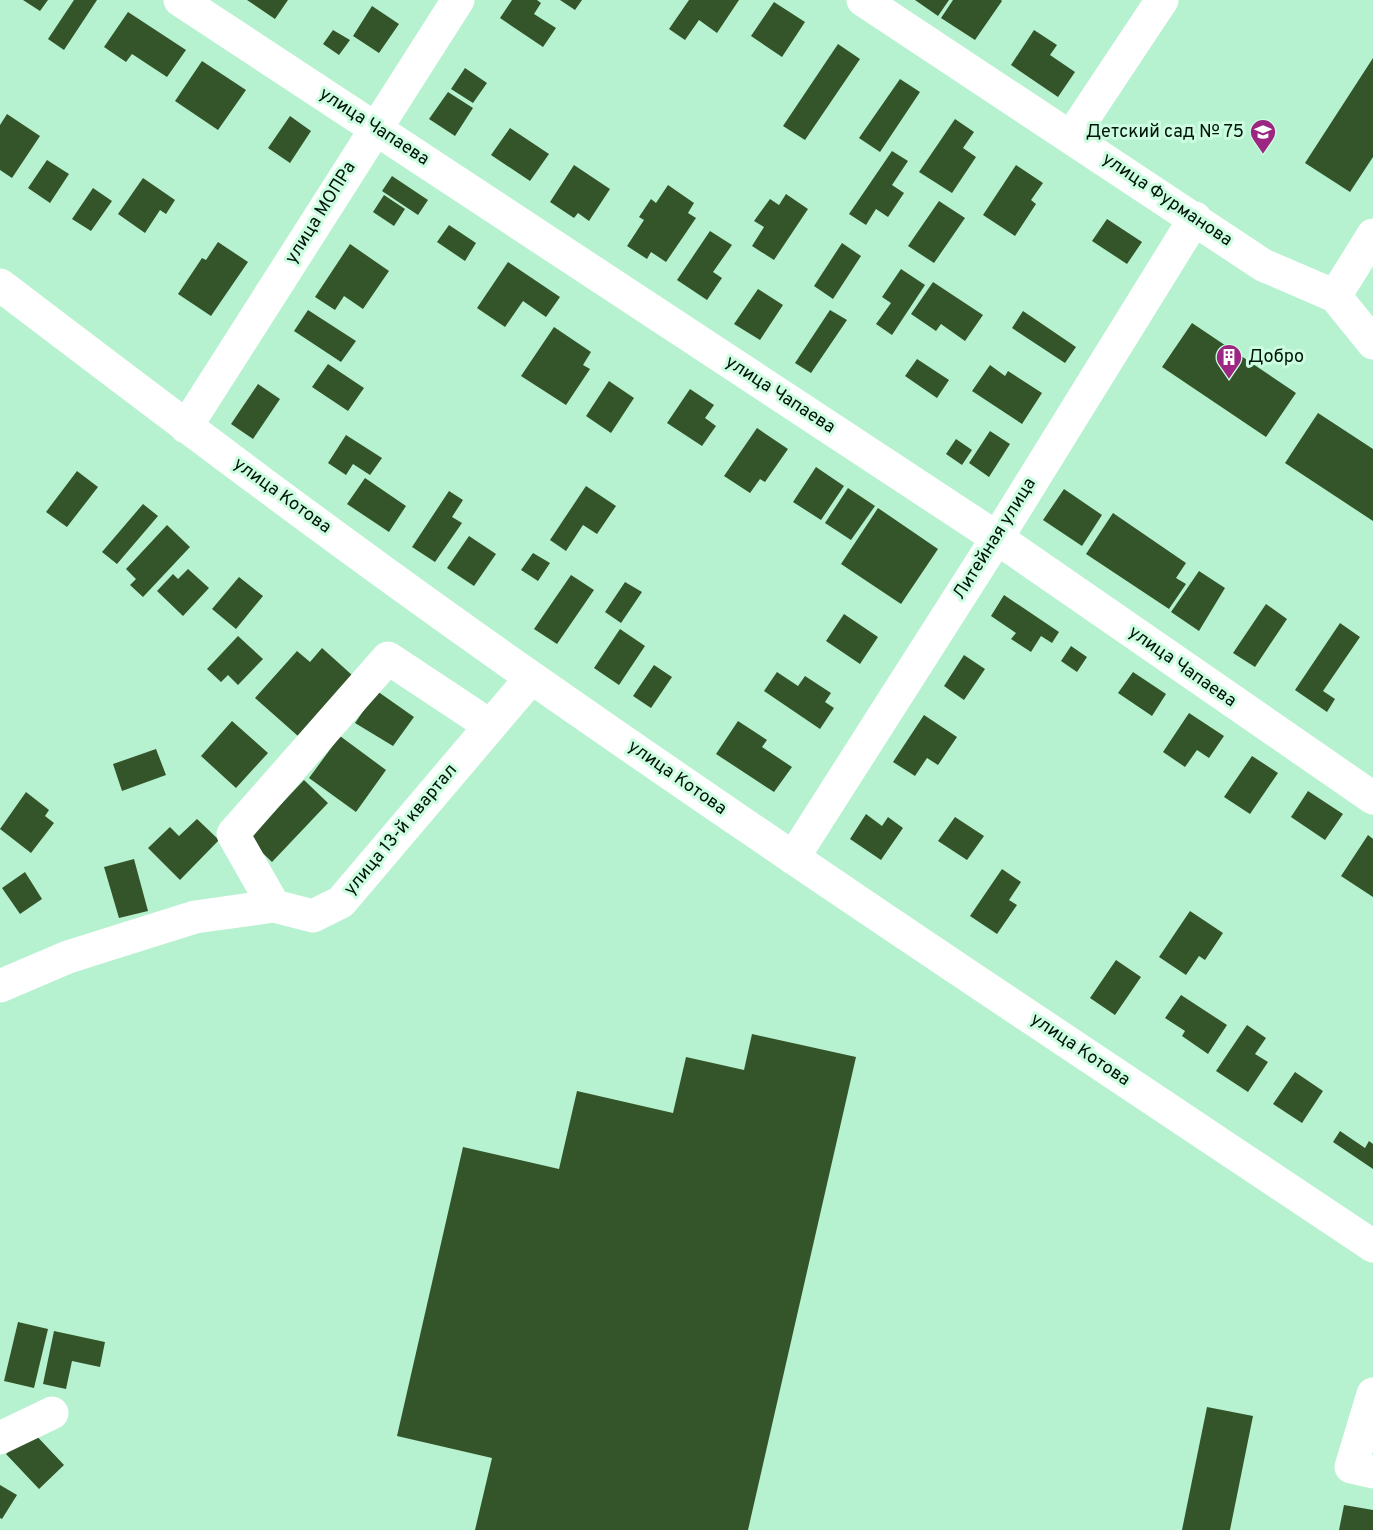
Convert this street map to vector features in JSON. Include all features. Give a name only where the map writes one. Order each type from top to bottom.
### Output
[{"type":"street","name":"улица Чапаева","points":[[180,0],[997,538],[1372,796]]},
{"type":"street","name":"улица МОПРа","points":[[186,427],[458,0]]},
{"type":"street","name":"улица Фурманова","points":[[863,0],[1263,265],[1335,296],[1373,344]]},
{"type":"street","points":[[1071,136],[1162,0]]},
{"type":"street","name":"Литейная улица","points":[[793,858],[997,538],[1195,218]]},
{"type":"street","points":[[1335,296],[1373,235]]},
{"type":"street","name":"улица Котова","points":[[0,285],[186,427],[531,678],[793,858],[1373,1246]]},
{"type":"street","points":[[274,906],[233,834],[388,658],[489,725]]},
{"type":"street","name":"улица 13-й квартал","points":[[0,986],[68,957],[195,917],[274,906],[313,916],[341,902],[531,678]]},
{"type":"street","points":[[1373,1394],[1351,1467],[1373,1472]]},
{"type":"street","points":[[0,1438],[52,1413]]},
{"type":"building","points":[[23,0],[48,0],[40,11]]},
{"type":"building","points":[[74,0],[97,0],[64,50],[48,39]]},
{"type":"building","points":[[247,0],[288,0],[275,19]]},
{"type":"building","points":[[512,0],[537,0],[541,3],[534,14],[556,28],[543,47],[500,18]]},
{"type":"building","points":[[560,0],[582,0],[575,10]]},
{"type":"building","points":[[689,0],[739,0],[717,33],[699,20],[685,40],[669,29]]},
{"type":"building","points":[[915,0],[949,0],[938,16]]},
{"type":"building","points":[[953,0],[1002,1],[975,40],[941,18]]},
{"type":"building","points":[[774,2],[805,22],[782,57],[751,36]]},
{"type":"building","points":[[372,6],[399,24],[379,53],[353,36]]},
{"type":"building","points":[[128,12],[186,50],[167,77],[132,54],[126,62],[104,47]]},
{"type":"building","points":[[333,30],[350,40],[339,55],[323,44]]},
{"type":"building","points":[[1034,30],[1057,45],[1050,55],[1075,72],[1058,97],[1011,65]]},
{"type":"building","points":[[838,44],[860,59],[805,140],[783,126]]},
{"type":"building","points":[[1373,58],[1373,157],[1350,192],[1305,163]]},
{"type":"building","points":[[202,61],[246,90],[218,130],[175,101]]},
{"type":"building","points":[[465,68],[487,83],[473,103],[451,89]]},
{"type":"building","points":[[900,79],[920,92],[880,152],[859,138]]},
{"type":"building","points":[[448,92],[473,108],[455,136],[429,119]]},
{"type":"building","points":[[7,114],[40,136],[12,178],[0,170],[0,125]]},
{"type":"building","points":[[290,116],[311,131],[290,163],[268,148]]},
{"type":"building","points":[[955,119],[974,132],[963,148],[976,157],[952,193],[919,172]]},
{"type":"building","points":[[510,128],[549,154],[530,181],[491,155]]},
{"type":"building","points":[[892,151],[908,161],[892,185],[904,193],[888,217],[876,209],[866,225],[849,214]]},
{"type":"building","points":[[47,160],[69,174],[50,203],[28,188]]},
{"type":"building","points":[[574,165],[610,189],[589,221],[578,213],[574,218],[550,202]]},
{"type":"building","points":[[1016,165],[1043,183],[1031,200],[1036,204],[1015,236],[983,215]]},
{"type":"building","points":[[392,176],[428,200],[418,215],[382,191]]},
{"type":"building","points":[[143,178],[175,200],[166,214],[160,210],[145,233],[118,214]]},
{"type":"building","points":[[668,185],[694,203],[688,213],[696,218],[666,262],[651,252],[647,259],[627,246],[644,220],[639,217],[651,199],[656,203]]},
{"type":"building","points":[[93,188],[112,201],[91,231],[72,219]]},
{"type":"building","points":[[786,194],[808,209],[774,260],[752,246],[764,227],[754,221],[770,199],[779,205]]},
{"type":"building","points":[[384,195],[405,209],[394,226],[373,212]]},
{"type":"building","points":[[939,201],[965,218],[934,263],[908,246]]},
{"type":"building","points":[[1107,219],[1142,242],[1127,264],[1092,241]]},
{"type":"building","points":[[449,225],[476,243],[465,261],[437,242]]},
{"type":"building","points":[[710,231],[732,245],[713,272],[722,278],[707,300],[677,280]]},
{"type":"building","points":[[218,242],[248,262],[211,316],[178,294],[202,258],[206,260]]},
{"type":"building","points":[[842,243],[861,256],[833,299],[814,286]]},
{"type":"building","points":[[350,244],[389,271],[363,309],[344,296],[335,310],[315,297]]},
{"type":"building","points":[[508,262],[560,297],[546,317],[523,301],[505,327],[477,308]]},
{"type":"building","points":[[901,269],[925,285],[892,335],[876,324],[891,303],[882,297]]},
{"type":"building","points":[[933,282],[983,315],[965,341],[941,324],[936,331],[911,314]]},
{"type":"building","points":[[758,289],[783,305],[760,340],[734,324]]},
{"type":"building","points":[[308,310],[356,341],[341,362],[294,331]]},
{"type":"building","points":[[830,310],[847,320],[811,373],[795,363]]},
{"type":"building","points":[[1023,311],[1076,347],[1065,363],[1012,328]]},
{"type":"building","name":"Добро","points":[[1192,323],[1296,393],[1266,437],[1162,367]]},
{"type":"building","points":[[554,327],[591,352],[583,365],[590,369],[566,405],[521,376]]},
{"type":"building","points":[[917,359],[949,380],[937,398],[905,376]]},
{"type":"building","points":[[328,364],[364,388],[348,411],[312,387]]},
{"type":"building","points":[[990,365],[1005,376],[1008,371],[1042,393],[1022,424],[972,391]]},
{"type":"building","points":[[609,381],[634,398],[611,433],[586,416]]},
{"type":"building","points":[[258,384],[280,399],[253,439],[231,424]]},
{"type":"building","points":[[690,389],[714,405],[705,418],[716,426],[702,446],[667,423]]},
{"type":"building","points":[[1318,413],[1373,449],[1373,521],[1285,463]]},
{"type":"building","points":[[757,428],[788,449],[765,482],[760,479],[750,493],[724,476]]},
{"type":"building","points":[[990,431],[1010,444],[989,477],[969,463]]},
{"type":"building","points":[[346,435],[382,458],[370,475],[353,464],[346,475],[328,463]]},
{"type":"building","points":[[956,439],[972,450],[962,465],[946,454]]},
{"type":"building","points":[[816,467],[844,486],[821,520],[793,502]]},
{"type":"building","points":[[77,471],[98,487],[67,527],[46,512]]},
{"type":"building","points":[[365,478],[406,506],[389,532],[347,504]]},
{"type":"building","points":[[586,486],[616,506],[597,534],[583,525],[566,551],[550,540]]},
{"type":"building","points":[[848,488],[875,506],[851,540],[825,523]]},
{"type":"building","points":[[1064,489],[1102,515],[1082,546],[1043,520]]},
{"type":"building","points":[[449,491],[463,500],[452,517],[462,523],[435,562],[412,547]]},
{"type":"building","points":[[143,504],[158,516],[117,564],[102,552]]},
{"type":"building","points":[[878,508],[938,549],[901,604],[841,564]]},
{"type":"building","points":[[1113,513],[1186,563],[1176,578],[1186,584],[1169,609],[1086,554]]},
{"type":"building","points":[[167,525],[190,547],[143,597],[130,585],[136,579],[126,569]]},
{"type":"building","points":[[469,536],[496,554],[474,586],[447,568]]},
{"type":"building","points":[[533,553],[550,563],[538,581],[521,570]]},
{"type":"building","points":[[188,569],[209,588],[183,616],[157,591],[173,574],[178,579]]},
{"type":"building","points":[[1199,571],[1225,588],[1199,631],[1171,612]]},
{"type":"building","points":[[571,575],[594,590],[557,644],[534,629]]},
{"type":"building","points":[[239,577],[263,596],[236,629],[212,609]]},
{"type":"building","points":[[625,582],[642,592],[621,623],[605,612]]},
{"type":"building","points":[[1004,595],[1059,632],[1052,643],[1041,636],[1031,652],[1011,639],[1016,633],[991,616]]},
{"type":"building","points":[[1266,604],[1287,619],[1255,667],[1233,653]]},
{"type":"building","points":[[844,614],[878,637],[860,664],[826,641]]},
{"type":"building","points":[[1340,623],[1360,637],[1323,691],[1335,699],[1327,712],[1295,690]]},
{"type":"building","points":[[620,629],[645,646],[619,685],[594,668]]},
{"type":"building","points":[[238,636],[263,659],[238,685],[228,675],[221,682],[207,669]]},
{"type":"building","points":[[1071,646],[1087,657],[1077,672],[1061,661]]},
{"type":"building","points":[[322,648],[352,675],[298,736],[255,698],[297,651],[310,662]]},
{"type":"building","points":[[964,655],[985,669],[964,700],[944,686]]},
{"type":"building","points":[[654,665],[672,677],[651,708],[633,696]]},
{"type":"building","points":[[777,672],[798,686],[805,676],[831,693],[825,702],[834,708],[820,729],[764,691]]},
{"type":"building","points":[[1133,672],[1166,694],[1152,716],[1118,693]]},
{"type":"building","points":[[377,691],[414,717],[393,746],[355,723]]},
{"type":"building","points":[[1189,713],[1224,736],[1209,758],[1197,750],[1185,767],[1163,752]]},
{"type":"building","points":[[924,715],[957,737],[938,765],[927,758],[915,776],[893,762]]},
{"type":"building","points":[[232,721],[268,753],[236,788],[201,756]]},
{"type":"building","points":[[738,721],[767,740],[762,747],[792,767],[774,792],[716,754]]},
{"type":"building","points":[[340,736],[386,770],[356,812],[309,778]]},
{"type":"building","points":[[156,749],[166,775],[122,791],[113,764]]},
{"type":"building","points":[[1252,756],[1278,773],[1250,814],[1224,797]]},
{"type":"building","points":[[304,780],[328,803],[272,862],[248,839]]},
{"type":"building","points":[[1308,791],[1343,814],[1325,840],[1291,817]]},
{"type":"building","points":[[26,792],[49,810],[45,816],[54,823],[31,853],[0,829]]},
{"type":"building","points":[[866,814],[882,826],[888,817],[903,828],[881,860],[850,839]]},
{"type":"building","points":[[955,817],[984,836],[967,860],[938,841]]},
{"type":"building","points":[[197,819],[219,840],[180,880],[148,848],[170,827],[179,836]]},
{"type":"building","points":[[1368,835],[1373,839],[1373,897],[1341,876]]},
{"type":"building","points":[[134,859],[148,911],[119,918],[104,867]]},
{"type":"building","points":[[1002,869],[1021,882],[1009,900],[1017,905],[997,934],[970,916]]},
{"type":"building","points":[[25,872],[42,899],[20,914],[2,888]]},
{"type":"building","points":[[1190,911],[1223,933],[1205,960],[1199,956],[1186,975],[1159,957]]},
{"type":"building","points":[[1116,960],[1141,977],[1115,1015],[1090,998]]},
{"type":"building","points":[[1181,995],[1227,1025],[1208,1054],[1182,1036],[1185,1031],[1165,1018]]},
{"type":"building","points":[[1247,1025],[1266,1038],[1255,1054],[1268,1062],[1248,1092],[1216,1071]]},
{"type":"building","points":[[752,1034],[856,1057],[748,1530],[475,1530],[492,1458],[397,1436],[463,1147],[559,1169],[577,1091],[673,1113],[686,1057],[744,1070]]},
{"type":"building","points":[[1295,1072],[1323,1091],[1302,1123],[1273,1104]]},
{"type":"building","points":[[1340,1131],[1365,1148],[1369,1141],[1373,1144],[1373,1169],[1333,1142]]},
{"type":"building","points":[[18,1322],[48,1329],[34,1388],[4,1381]]},
{"type":"building","points":[[54,1331],[105,1342],[100,1367],[72,1361],[66,1389],[43,1384]]},
{"type":"building","points":[[1207,1407],[1253,1416],[1230,1530],[1182,1530]]},
{"type":"building","points":[[31,1430],[64,1465],[39,1489],[6,1454]]},
{"type":"building","points":[[0,1485],[17,1495],[2,1519],[0,1518]]},
{"type":"building","points":[[1344,1505],[1373,1510],[1373,1530],[1339,1530]]},
{"type":"place","name":"Детский сад № 75","points":[[1263,155]]},
{"type":"place","name":"Добро","points":[[1229,380]]}]
